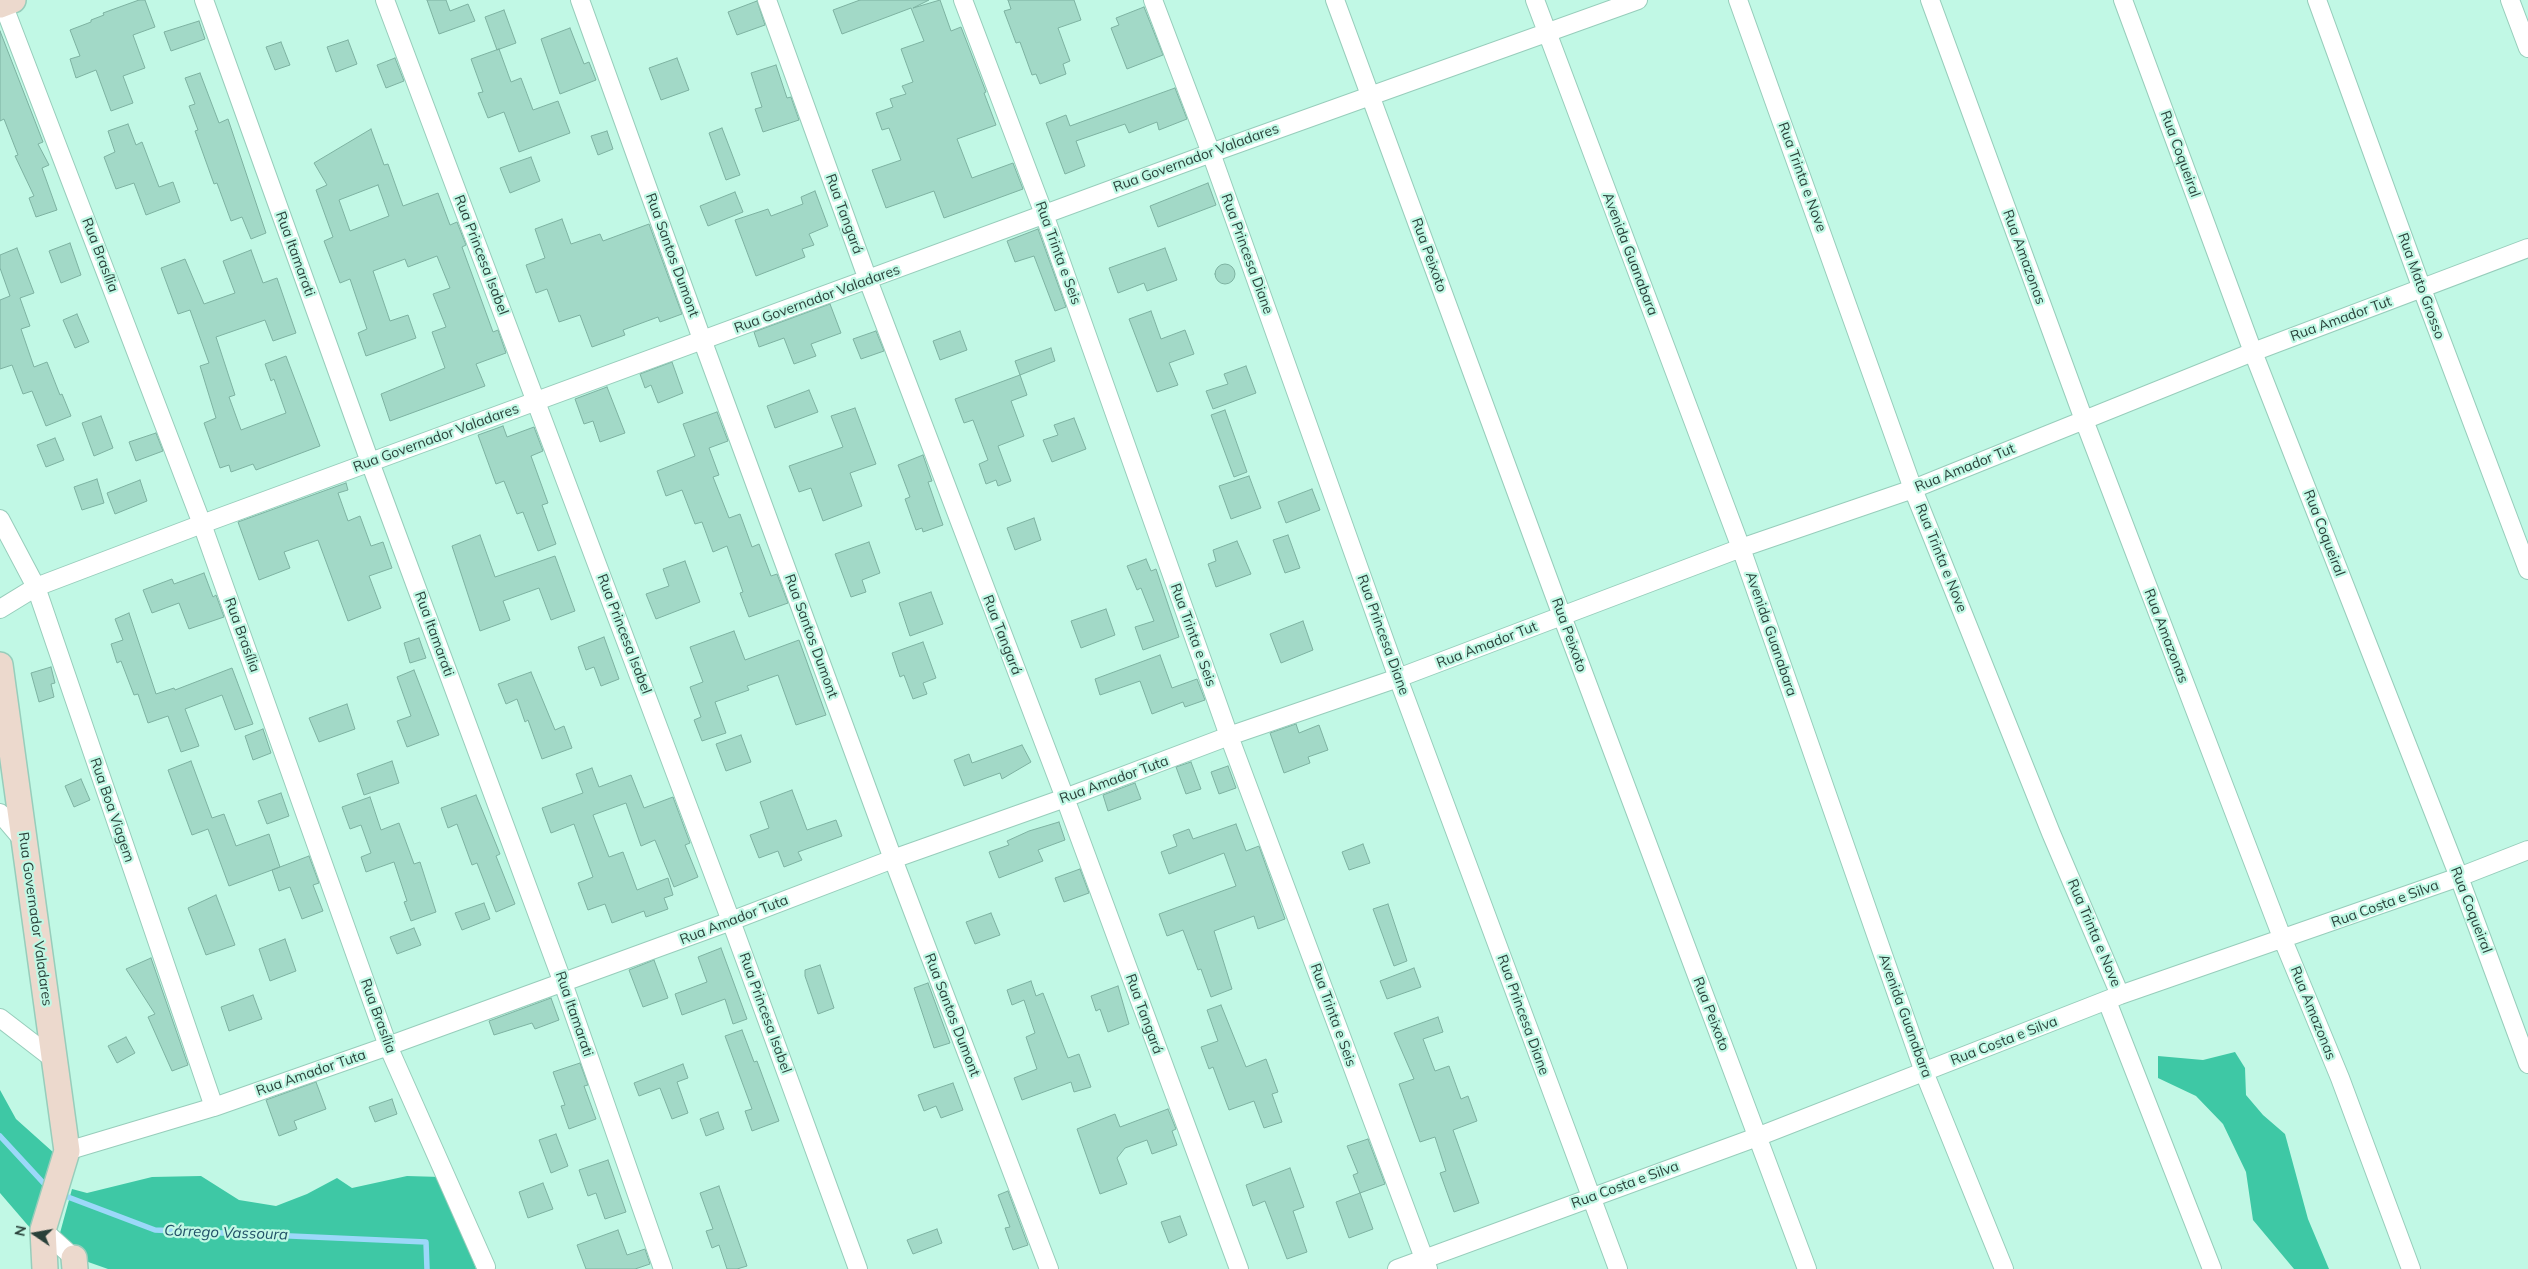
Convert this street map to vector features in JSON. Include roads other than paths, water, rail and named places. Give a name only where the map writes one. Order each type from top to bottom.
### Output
[{"type":"street","name":"Rua Itamarati","points":[[204,0],[370,462],[563,983],[663,1269]]},
{"type":"street","name":"Rua Princesa Isabel","points":[[385,0],[731,921],[858,1269]]},
{"type":"street","name":"Rua Santos Dumont","points":[[580,0],[702,342],[893,859],[1049,1269]]},
{"type":"street","name":"Rua Tangará","points":[[766,0],[868,280],[1064,798],[1239,1269]]},
{"type":"street","name":"Rua Trinta e Seis","points":[[963,0],[1044,214],[1229,736],[1426,1264]]},
{"type":"street","name":"Rua Princesa Diane","points":[[1153,0],[1211,153],[1398,678],[1618,1269]]},
{"type":"street","name":"Rua Peixoto","points":[[1335,0],[1562,616],[1807,1269]]},
{"type":"street","name":"Avenida Guanabara","points":[[1535,0],[1741,548],[1924,1072],[2004,1269]]},
{"type":"street","name":"Rua Governador Valadares","points":[[0,609],[36,587],[202,524],[702,342],[1211,153],[1638,0]]},
{"type":"street","name":"Rua Trinta e Nove","points":[[1738,0],[1913,489],[2048,824],[2114,998],[2212,1269]]},
{"type":"street","name":"Rua Amazonas","points":[[1930,0],[2084,420],[2283,940],[2340,1078],[2411,1269]]},
{"type":"street","name":"Rua Coqueiral","points":[[2123,0],[2253,352],[2459,878],[2528,1064]]},
{"type":"street","name":"Rua Mato Grosso","points":[[2317,0],[2422,290],[2528,570]]},
{"type":"street","points":[[2510,0],[2528,48]]},
{"type":"street","name":"Rua Brasília","points":[[4,2],[202,524],[388,1046],[486,1267]]},
{"type":"street","name":"Rua Amador Tut","points":[[1398,678],[1741,548],[1913,489],[2253,352],[2422,290],[2528,248]]},
{"type":"street","name":"Rua Boa Viagem","points":[[0,518],[36,587],[214,1107]]},
{"type":"street","name":"Rua Governador Valadares","points":[[0,664],[22,839],[56,1061],[63,1162]]},
{"type":"street","name":"Rua Amador Tuta","points":[[63,1162],[563,983],[893,859],[1064,798],[1229,736],[1398,678]]},
{"type":"street","points":[[0,814],[22,839]]},
{"type":"street","name":"Rua Costa e Silva","points":[[1397,1269],[1426,1264],[1590,1197],[1758,1137],[2114,998],[2459,878],[2528,850]]},
{"type":"street","points":[[0,1018],[56,1061]]},
{"type":"street","points":[[35,1269],[43,1230],[63,1162]]},
{"type":"street","points":[[43,1230],[74,1263]]},
{"type":"street","points":[[43,1230],[45,1269]]},
{"type":"waterway","name":"Córrego Vassoura","points":[[0,1136],[49,1189]]},
{"type":"waterway","name":"Córrego Vassoura","points":[[60,1194],[155,1230],[426,1242],[427,1269]]}]
